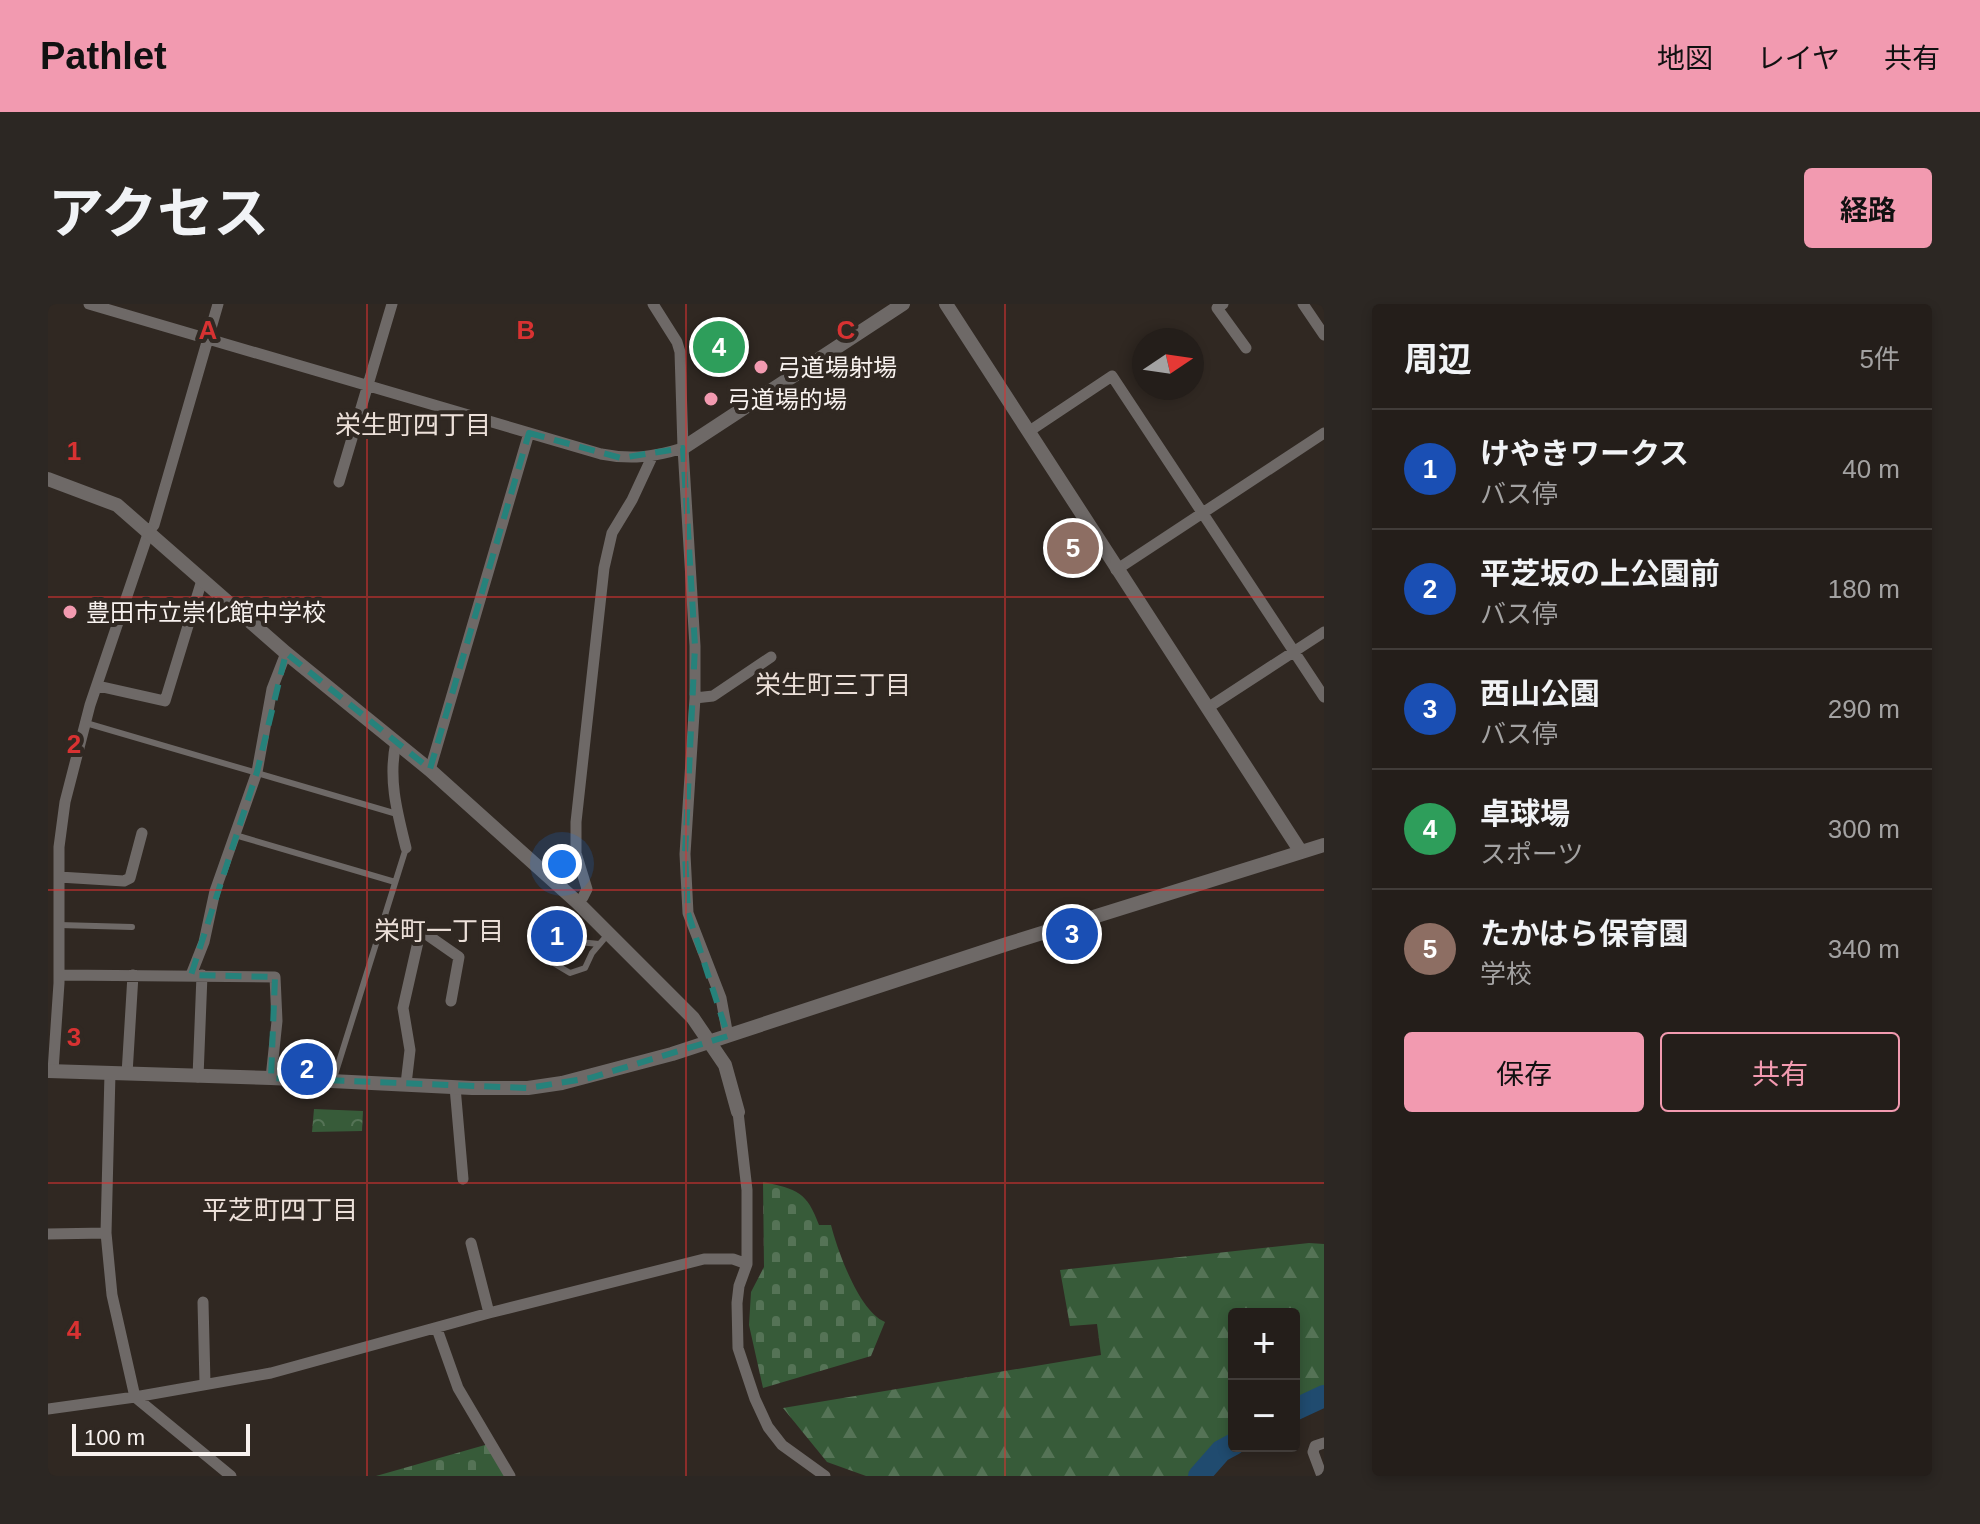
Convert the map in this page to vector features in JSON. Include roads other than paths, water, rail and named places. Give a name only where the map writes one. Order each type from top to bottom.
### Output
[{"type":"street","points":[[89,304],[601,454],[633,459],[652,457],[697,441],[903,304]]},
{"type":"street","points":[[218,304],[154,525],[149,531],[86,723],[54,845],[59,877],[59,925],[51,1071],[455,1087],[528,1088],[562,1083],[590,1078],[728,1036],[1007,944],[1324,845]]},
{"type":"street","points":[[339,482],[392,304]]},
{"type":"street","points":[[653,304],[680,352],[695,646],[695,698],[685,854],[688,913],[721,998],[728,1036]]},
{"type":"street","points":[[946,304],[1301,852]]},
{"type":"street","points":[[1223,304],[1217,308],[1246,348]]},
{"type":"street","points":[[1303,304],[1324,335]]},
{"type":"street","points":[[1028,432],[1112,376],[1324,697]]},
{"type":"street","points":[[430,770],[529,433]]},
{"type":"street","points":[[1116,570],[1324,433]]},
{"type":"street","points":[[577,902],[587,889],[576,853],[576,822],[604,568],[612,533],[652,457]]},
{"type":"street","points":[[48,479],[117,505],[149,531],[286,653],[430,770],[577,902],[604,939],[693,1018],[725,1065],[738,1112],[747,1190],[747,1264],[739,1286],[738,1348],[768,1427],[782,1445],[825,1476]]},
{"type":"street","points":[[98,686],[165,701],[202,580]]},
{"type":"street","points":[[1209,707],[1324,632]]},
{"type":"street","points":[[198,1077],[196,975],[215,891],[257,772],[272,689],[286,653]]},
{"type":"street","points":[[695,698],[713,696],[771,657]]},
{"type":"street","points":[[396,742],[391,766],[406,848]]},
{"type":"street","points":[[59,877],[124,881],[130,878],[142,833]]},
{"type":"street","points":[[382,926],[426,934],[459,957],[451,1001]]},
{"type":"street","points":[[406,1084],[410,1050],[403,1008],[420,933]]},
{"type":"street","points":[[127,1074],[133,975]]},
{"type":"street","points":[[55,981],[133,975],[275,977],[277,1021],[271,1078]]},
{"type":"street","points":[[110,1073],[106,1233],[112,1295],[135,1397],[231,1476]]},
{"type":"street","points":[[455,1087],[463,1179]]},
{"type":"street","points":[[48,1234],[106,1233]]},
{"type":"street","points":[[471,1243],[489,1313]]},
{"type":"street","points":[[48,1409],[271,1373],[489,1313],[704,1259],[733,1259],[747,1264]]},
{"type":"street","points":[[203,1302],[205,1384]]},
{"type":"street","points":[[437,1329],[458,1388],[510,1476]]},
{"type":"street","points":[[1322,1476],[1313,1452],[1315,1446],[1324,1443]]},
{"type":"lane","points":[[86,723],[398,814]]},
{"type":"lane","points":[[235,835],[395,882]]},
{"type":"lane","points":[[333,1081],[406,848]]},
{"type":"lane","points":[[59,925],[132,927]]},
{"type":"lane","points":[[604,939],[585,968],[570,973],[555,964],[558,950],[569,941],[604,939]]},
{"type":"waterway","points":[[1300,1407],[1324,1396]]},
{"type":"waterway","points":[[1199,1476],[1228,1447]]},
{"type":"place","name":"卓球場","points":[[719,347]]},
{"type":"place","name":"弓道場射場","points":[[761,367]]},
{"type":"place","name":"弓道場的場","points":[[711,399]]},
{"type":"place","name":"たかはら保育園","points":[[1073,548]]},
{"type":"place","name":"豊田市立崇化館中学校","points":[[70,612]]},
{"type":"place","name":"西山公園","points":[[1072,934]]},
{"type":"place","name":"けやきワークス","points":[[557,936]]},
{"type":"place","name":"平芝坂の上公園前","points":[[307,1069]]},
{"type":"district","name":"栄生町四丁目","points":[[413,425]]},
{"type":"district","name":"栄生町三丁目","points":[[833,685]]},
{"type":"district","name":"栄町一丁目","points":[[439,931]]},
{"type":"district","name":"平芝町四丁目","points":[[280,1210]]}]
